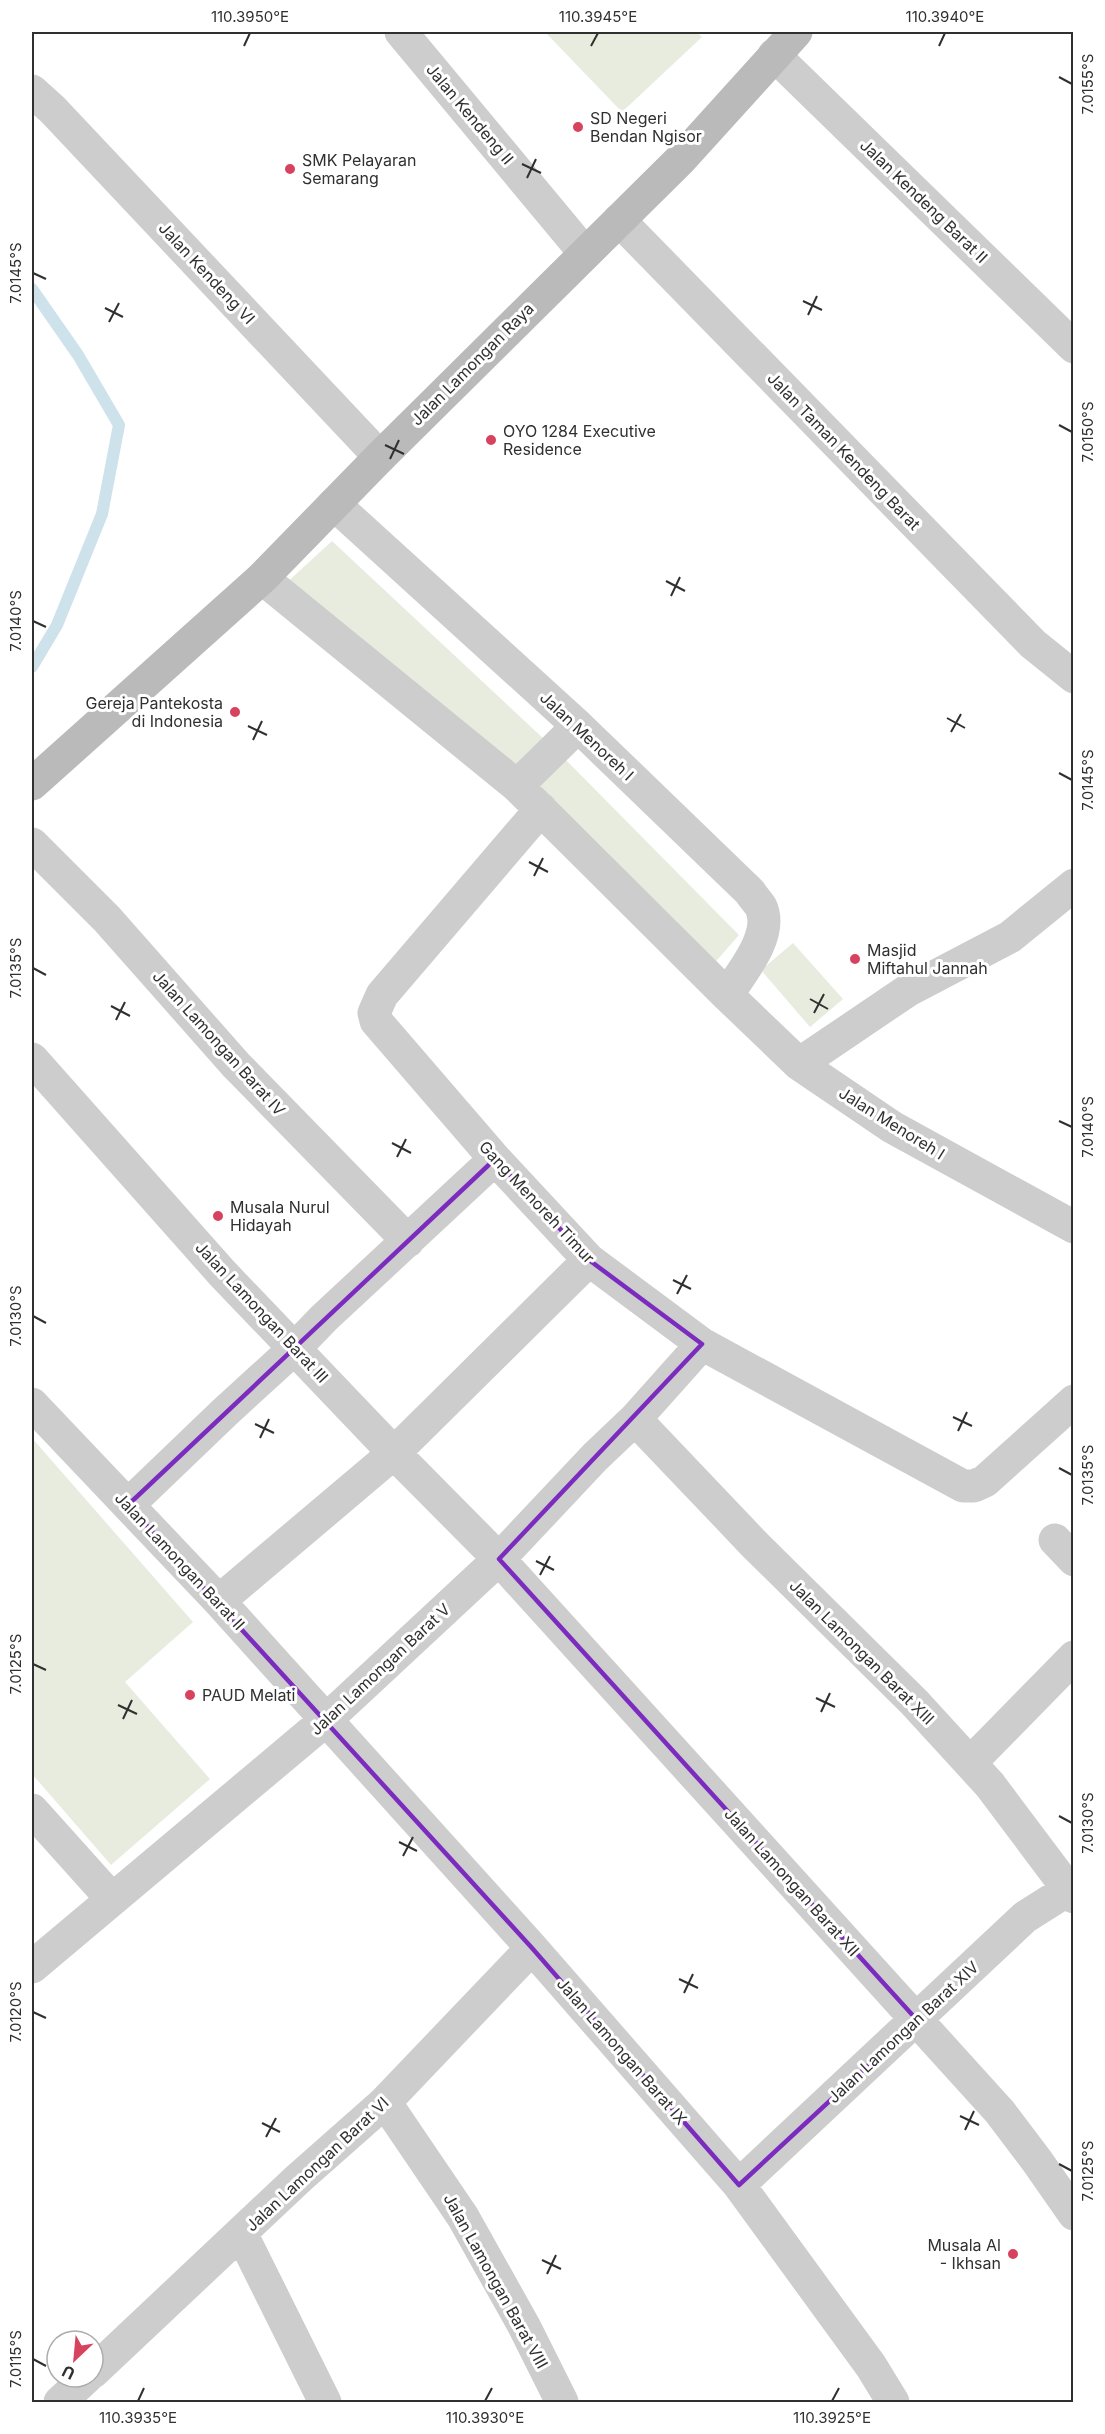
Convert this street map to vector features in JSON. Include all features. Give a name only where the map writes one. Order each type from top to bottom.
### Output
[{"type":"street","name":"Jalan Kendeng II","points":[[401,32],[584,252]]},
{"type":"street","name":"Jalan Lamongan Raya","points":[[32,784],[262,578],[584,252],[681,159],[785,43]]},
{"type":"street","name":"Jalan Kendeng Barat II","points":[[785,43],[1074,347]]},
{"type":"street","name":"Jalan Kendeng VI","points":[[32,91],[53,110],[380,457]]},
{"type":"street","name":"Jalan Taman Kendeng Barat","points":[[619,220],[1033,644],[1074,677]]},
{"type":"street","name":"Jalan Menoreh I","points":[[334,504],[578,726],[750,892],[761,908],[764,926],[756,950],[727,995]]},
{"type":"street","name":"Jalan Menoreh I","points":[[262,578],[517,786],[727,995],[800,1064],[892,1127],[1074,1227]]},
{"type":"street","points":[[517,786],[578,726]]},
{"type":"street","name":"Gang Menoreh Timur","points":[[541,809],[382,995],[374,1013],[376,1021],[495,1159],[589,1260],[702,1344],[963,1486],[974,1486],[985,1481],[1074,1401]]},
{"type":"street","name":"Jalan Lamongan Barat IV","points":[[32,844],[107,919],[236,1065],[408,1241]]},
{"type":"street","points":[[800,1064],[908,991],[1010,937],[1074,885]]},
{"type":"street","name":"Jalan Lamongan Barat III","points":[[32,1059],[222,1273],[499,1559]]},
{"type":"street","points":[[128,1505],[495,1159]]},
{"type":"street","points":[[219,1601],[394,1453],[589,1260]]},
{"type":"street","name":"Jalan Lamongan Barat V","points":[[32,1967],[111,1898],[326,1720],[499,1559],[595,1457],[636,1419],[702,1344]]},
{"type":"street","name":"Jalan Lamongan Barat II","points":[[32,1404],[219,1601],[326,1720]]},
{"type":"street","name":"Jalan Lamongan Barat XIII","points":[[636,1419],[756,1546],[914,1702],[990,1785],[1072,1891]]},
{"type":"street","name":"Jalan Lamongan Barat XII","points":[[499,1559],[1000,2112],[1074,2214]]},
{"type":"street","points":[[970,1763],[1074,1657]]},
{"type":"street","name":"Jalan Lamongan Barat IX","points":[[326,1720],[532,1948],[739,2186],[871,2366],[893,2403]]},
{"type":"street","points":[[32,1810],[111,1898]]},
{"type":"street","name":"Jalan Lamongan Barat XIV","points":[[739,2186],[1025,1917],[1072,1891]]},
{"type":"street","name":"Jalan Lamongan Barat VI","points":[[105,2361],[385,2102],[532,1948]]},
{"type":"street","name":"Jalan Lamongan Barat VIII","points":[[385,2102],[463,2217],[524,2326],[562,2403]]},
{"type":"street","points":[[241,2233],[325,2403]]},
{"type":"street","points":[[60,2403],[75,2389]]},
{"type":"highlighted area","points":[[495,1159],[589,1260],[702,1344],[499,1559],[917,2020],[739,2185],[532,1948],[128,1505]]},
{"type":"shaded area","points":[[545,32],[697,32],[702,37],[622,112]]},
{"type":"shaded area","points":[[332,541],[560,754],[739,935],[712,966],[282,587]]},
{"type":"shaded area","points":[[793,943],[843,999],[810,1027],[761,970]]},
{"type":"shaded area","points":[[32,1438],[193,1622],[125,1682],[210,1779],[111,1865],[32,1774]]},
{"type":"waterway","points":[[32,289],[78,355],[119,425],[102,514],[57,625],[32,667]]},
{"type":"place","name":"SD Negeri Bendan Ngisor","points":[[578,127]]},
{"type":"place","name":"SMK Pelayaran Semarang","points":[[290,169]]},
{"type":"place","name":"OYO 1284 Executive Residence","points":[[491,440]]},
{"type":"place","name":"Gereja Pantekosta di Indonesia","points":[[235,712]]},
{"type":"place","name":"Masjid Miftahul Jannah","points":[[855,959]]},
{"type":"place","name":"Musala Nurul Hidayah","points":[[218,1216]]},
{"type":"place","name":"PAUD Melati","points":[[190,1695]]},
{"type":"place","name":"Musala Al - Ikhsan","points":[[1013,2254]]}]
